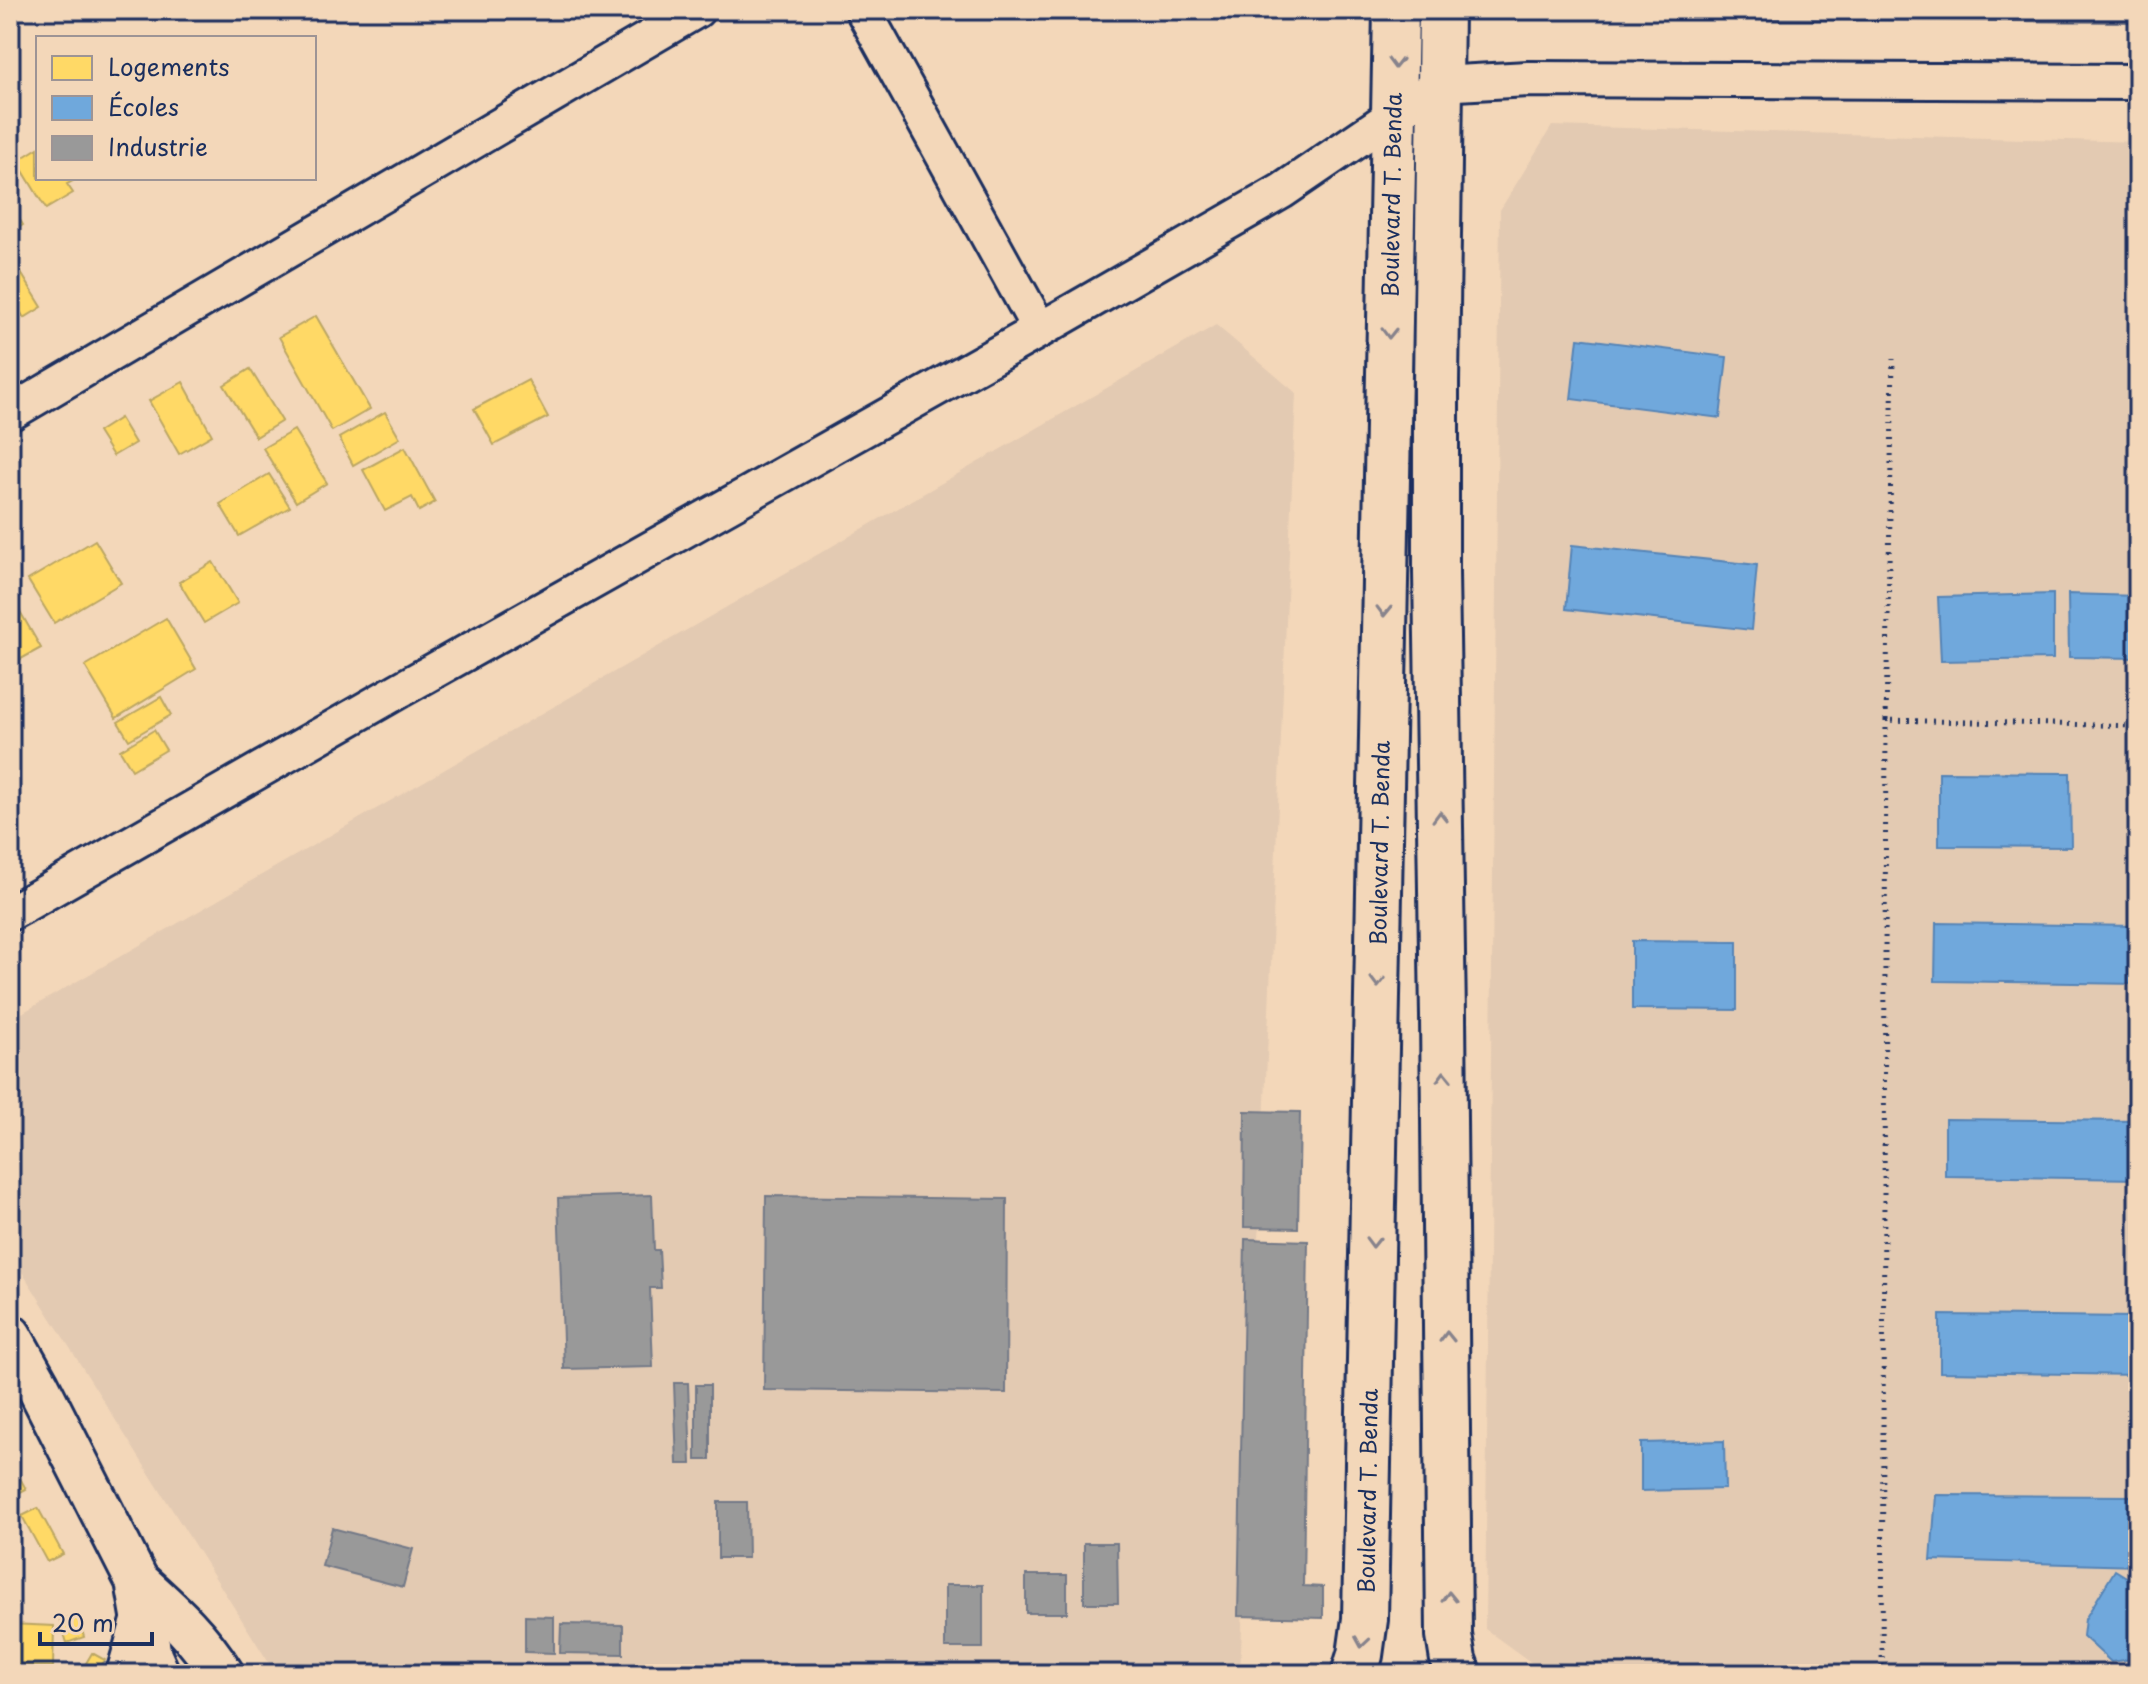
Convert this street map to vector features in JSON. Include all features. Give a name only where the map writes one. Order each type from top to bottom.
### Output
[{"type":"highway","name":"Boulevard T. Benda","points":[[1354,1674],[1362,1643],[1366,1588],[1396,10]]},
{"type":"highway","name":"Boulevard T. Benda","points":[[1441,10],[1436,573],[1449,1635],[1458,1674]]},
{"type":"highway","points":[[129,1674],[143,1625]]},
{"type":"street","points":[[10,413],[697,10]]},
{"type":"street","points":[[863,10],[1040,330]]},
{"type":"street","points":[[10,913],[1282,191],[1439,84],[1528,79],[2138,82]]},
{"type":"street","points":[[10,1336],[24,1386],[137,1581],[191,1631],[222,1674]]},
{"type":"street","points":[[137,1581],[143,1625],[158,1674]]},
{"type":"path","points":[[1882,1674],[1886,720],[1893,359]]},
{"type":"path","points":[[1886,720],[2138,726]]},
{"type":"shaded area","points":[[1729,10],[2138,10],[2138,22],[1728,19]]},
{"type":"shaded area","points":[[1552,126],[2138,142],[2138,1674],[1547,1674],[1485,1629],[1500,210]]},
{"type":"shaded area","points":[[1216,325],[1296,393],[1240,1674],[276,1674],[10,1253],[10,1020]]},
{"type":"building: Logements","points":[[36,149],[36,180],[74,180],[67,184],[73,193],[46,209],[17,161]]},
{"type":"building: Logements","points":[[10,204],[23,225],[10,233]]},
{"type":"building: Logements","points":[[10,255],[42,307],[24,318],[10,294]]},
{"type":"building: Logements","points":[[316,316],[370,409],[332,431],[279,337]]},
{"type":"building: Logements","points":[[250,369],[282,421],[256,437],[224,385]]},
{"type":"building: Logements","points":[[528,380],[548,417],[494,445],[474,409]]},
{"type":"building: Logements","points":[[183,382],[212,435],[179,454],[149,401]]},
{"type":"building: Logements","points":[[385,412],[400,438],[353,465],[339,438]]},
{"type":"building: Logements","points":[[120,418],[135,443],[113,456],[98,432]]},
{"type":"building: Logements","points":[[294,430],[327,483],[296,502],[263,448]]},
{"type":"building: Logements","points":[[405,447],[435,502],[419,511],[412,497],[385,511],[363,470]]},
{"type":"building: Logements","points":[[269,474],[290,507],[239,536],[220,504]]},
{"type":"building: Logements","points":[[95,540],[121,583],[54,623],[28,580]]},
{"type":"building: Logements","points":[[213,562],[238,603],[204,623],[179,582]]},
{"type":"building: Logements","points":[[10,594],[41,648],[10,665]]},
{"type":"building: Logements","points":[[166,618],[196,669],[116,718],[85,666]]},
{"type":"building: Logements","points":[[161,697],[171,715],[129,740],[118,722]]},
{"type":"building: Logements","points":[[154,730],[166,750],[132,770],[120,750]]},
{"type":"building: Logements","points":[[10,1460],[26,1489],[11,1497],[10,1495]]},
{"type":"building: Logements","points":[[38,1508],[63,1554],[47,1562],[22,1516]]},
{"type":"building: Logements","points":[[77,1615],[84,1637],[67,1643],[60,1620]]},
{"type":"building: Logements","points":[[10,1624],[54,1626],[53,1667],[10,1665]]},
{"type":"building: Logements","points":[[92,1653],[105,1660],[96,1674],[88,1674],[82,1670]]},
{"type":"building: Écoles","points":[[1578,338],[1727,357],[1720,418],[1571,399]]},
{"type":"building: Écoles","points":[[1572,545],[1757,565],[1751,630],[1566,609]]},
{"type":"building: Écoles","points":[[2053,594],[2053,659],[1941,661],[1938,597]]},
{"type":"building: Écoles","points":[[2068,594],[2138,596],[2138,658],[2069,657]]},
{"type":"building: Écoles","points":[[1939,772],[2070,773],[2071,847],[1939,846]]},
{"type":"building: Écoles","points":[[1936,923],[2138,926],[2138,984],[1935,981]]},
{"type":"building: Écoles","points":[[1632,941],[1737,942],[1737,1010],[1632,1009]]},
{"type":"building: Écoles","points":[[1945,1119],[2138,1121],[2138,1179],[1945,1176]]},
{"type":"building: Écoles","points":[[1940,1315],[2138,1317],[2138,1375],[1940,1372]]},
{"type":"building: Écoles","points":[[1724,1441],[1725,1489],[1641,1491],[1641,1443]]},
{"type":"building: Écoles","points":[[1936,1495],[2138,1496],[2138,1566],[1931,1560]]},
{"type":"building: Écoles","points":[[2115,1570],[2138,1584],[2138,1647],[2131,1659],[2111,1662],[2083,1636],[2085,1619]]},
{"type":"building: Industrie","points":[[1245,1111],[1300,1112],[1298,1228],[1244,1227]]},
{"type":"building: Industrie","points":[[652,1195],[654,1250],[659,1250],[661,1288],[650,1288],[653,1367],[564,1369],[558,1198]]},
{"type":"building: Industrie","points":[[766,1196],[1007,1199],[1006,1393],[764,1390]]},
{"type":"building: Industrie","points":[[1245,1239],[1308,1241],[1303,1586],[1323,1587],[1323,1618],[1238,1616]]},
{"type":"building: Industrie","points":[[674,1383],[688,1383],[691,1464],[677,1464]]},
{"type":"building: Industrie","points":[[696,1385],[710,1385],[710,1460],[696,1460]]},
{"type":"building: Industrie","points":[[718,1502],[747,1502],[748,1558],[718,1558]]},
{"type":"building: Industrie","points":[[332,1528],[413,1549],[403,1587],[322,1566]]},
{"type":"building: Industrie","points":[[1084,1543],[1117,1543],[1118,1603],[1084,1603]]},
{"type":"building: Industrie","points":[[1026,1575],[1067,1575],[1067,1613],[1026,1613]]},
{"type":"building: Industrie","points":[[945,1585],[983,1585],[983,1648],[945,1648]]},
{"type":"building: Industrie","points":[[525,1616],[554,1617],[554,1653],[525,1652]]},
{"type":"building: Industrie","points":[[561,1624],[623,1625],[623,1654],[560,1653]]}]
